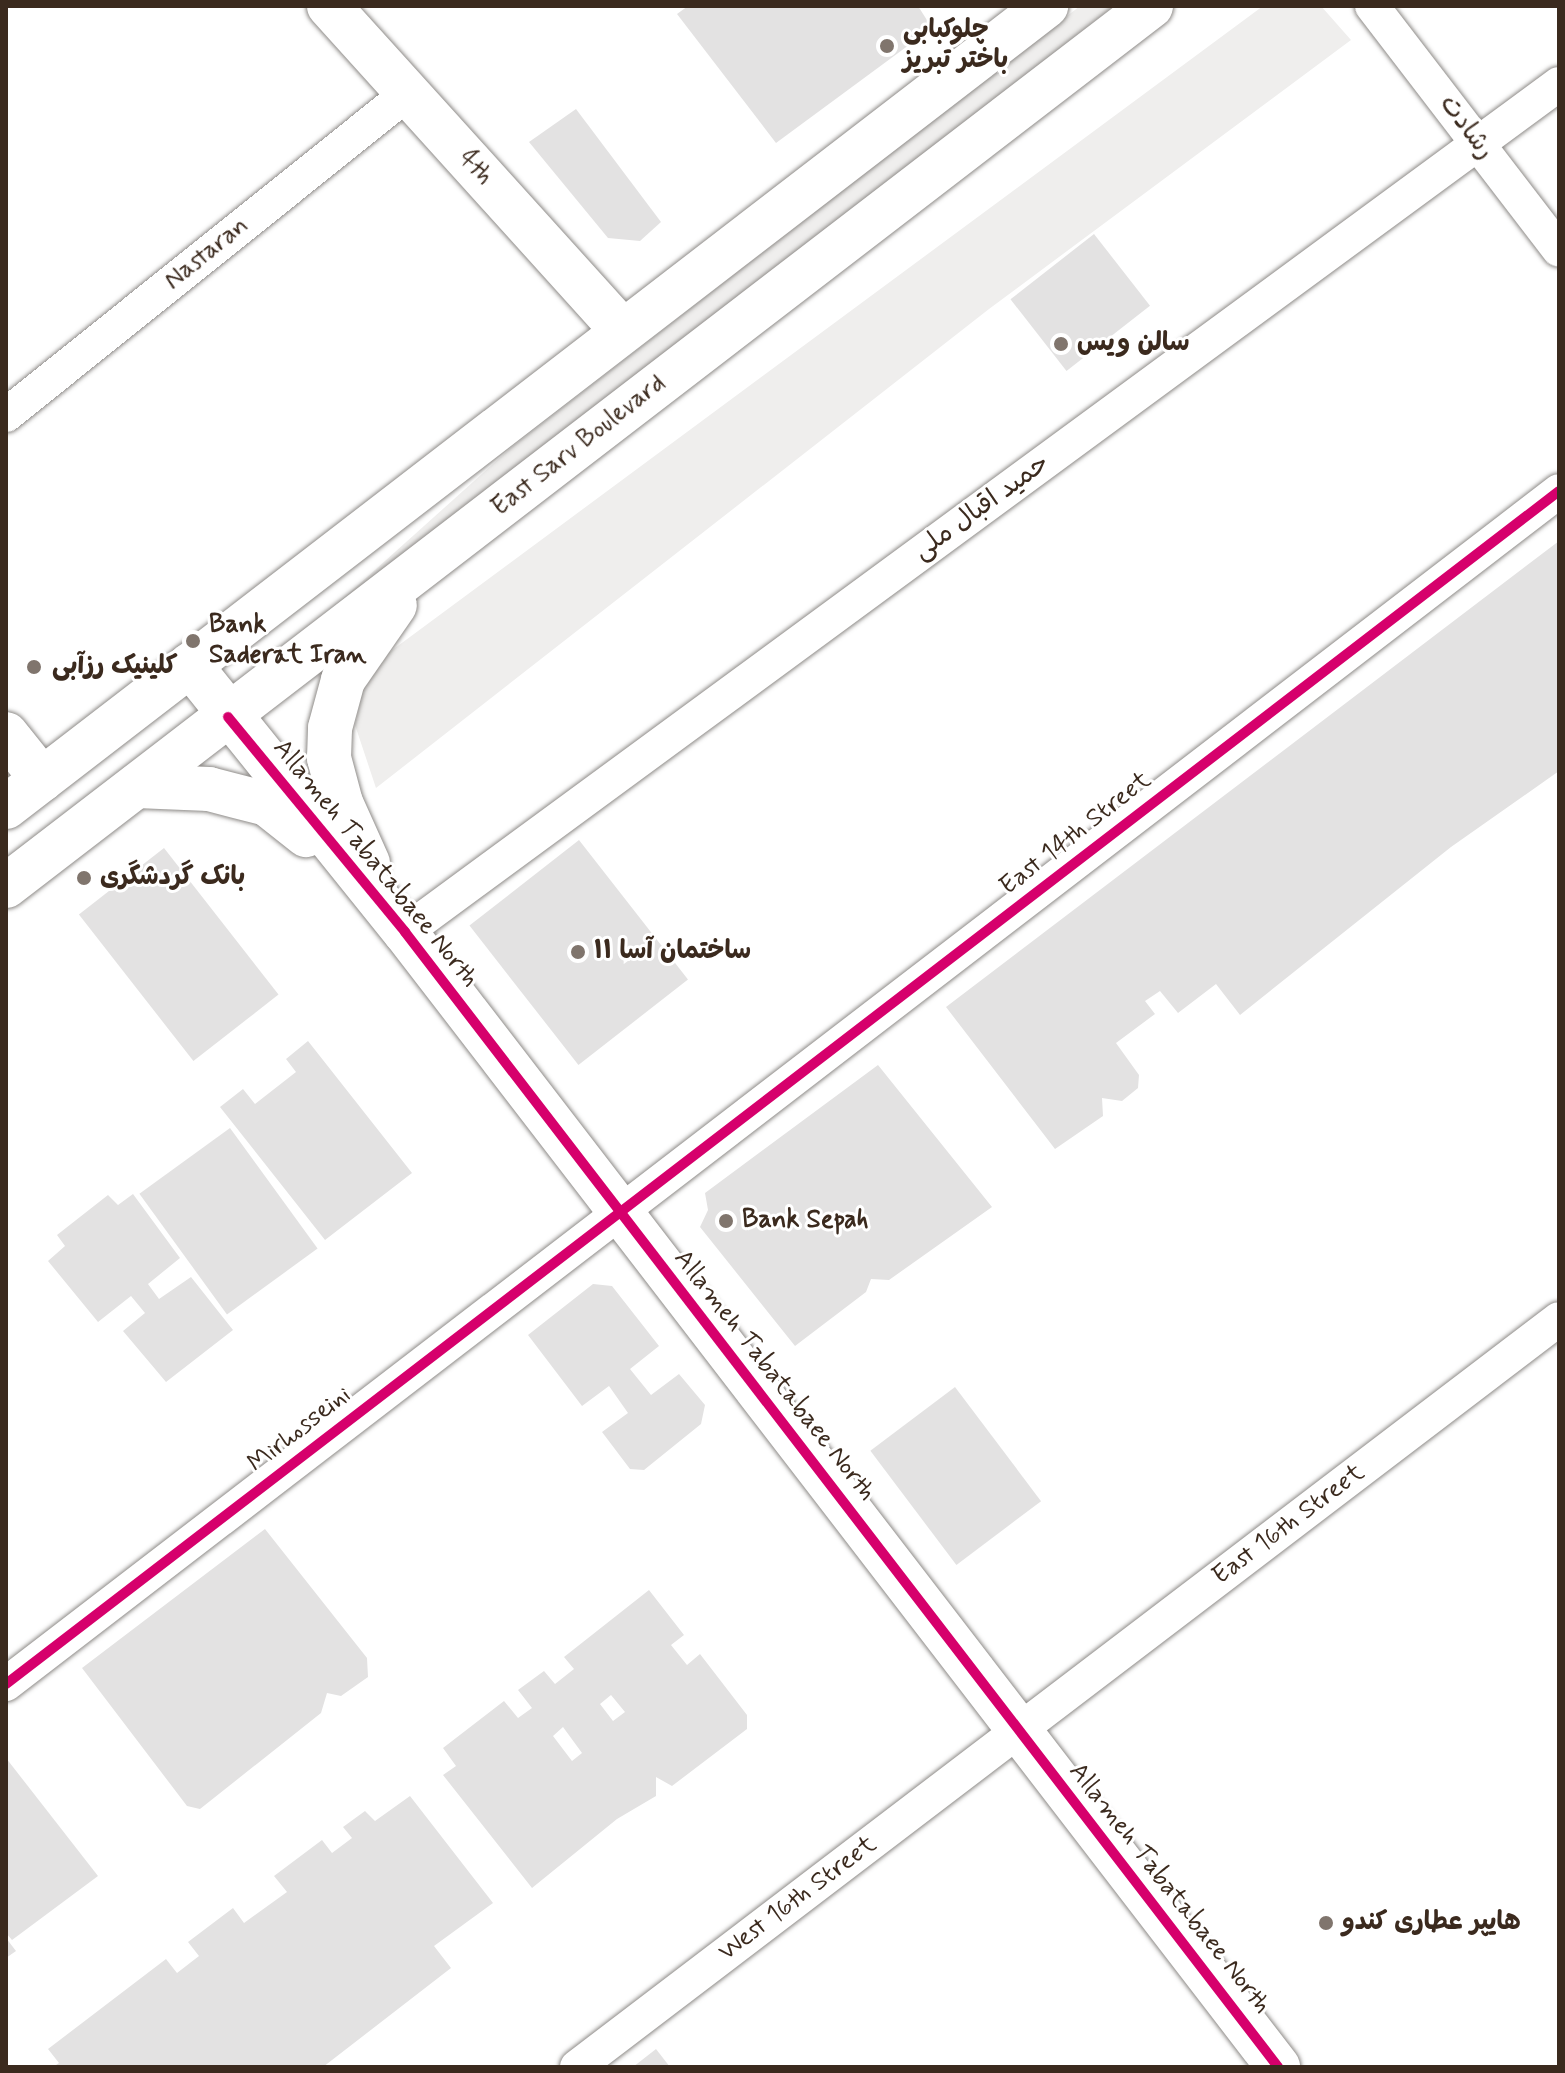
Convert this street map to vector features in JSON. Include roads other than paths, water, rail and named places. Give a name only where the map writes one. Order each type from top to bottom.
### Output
[{"type":"street","name":"4th","points":[[329,6],[622,330]]},
{"type":"street","points":[[6,807],[1046,6]]},
{"type":"street","name":"East Sarv Boulevard","points":[[6,886],[1151,6]]},
{"type":"street","name":"رشادت","points":[[1372,6],[1559,250]]},
{"type":"street","name":"حمید اقبال ملی","points":[[405,932],[1559,84]]},
{"type":"street","name":"Nastaran","points":[[6,415],[408,93]]},
{"type":"street","name":"East 14th Street","points":[[620,1212],[1559,491]]},
{"type":"street","name":"Allameh Tabatabaee North","points":[[405,932],[341,803],[329,758],[330,728],[343,680],[421,568]]},
{"type":"street","name":"Allameh Tabatabaee North","points":[[190,665],[228,717],[405,932],[1278,2067]]},
{"type":"street","points":[[6,734],[42,779]]},
{"type":"street","name":"Allameh Tabatabaee North","points":[[137,786],[209,789],[267,804],[291,820],[405,932]]},
{"type":"street","name":"Mirhosseini","points":[[6,1684],[620,1212]]},
{"type":"street","name":"East 16th Street","points":[[1019,1730],[1559,1319]]},
{"type":"street","name":"West 16th Street","points":[[577,2067],[1019,1730]]},
{"type":"place","name":"چلوکبابی باختر تبریز","points":[[887,46]]},
{"type":"place","name":"سالن ویس","points":[[1061,344]]},
{"type":"place","name":"Bank Saderat Iran","points":[[193,641]]},
{"type":"place","name":"کلینیک رزآبی","points":[[34,667]]},
{"type":"place","name":"بانک گردشگری","points":[[84,878]]},
{"type":"place","name":"ساختمان آسا ۱۱","points":[[578,952]]},
{"type":"place","name":"Bank Sepah","points":[[726,1221]]},
{"type":"place","name":"هایپر عطاری کندو","points":[[1326,1923]]}]
